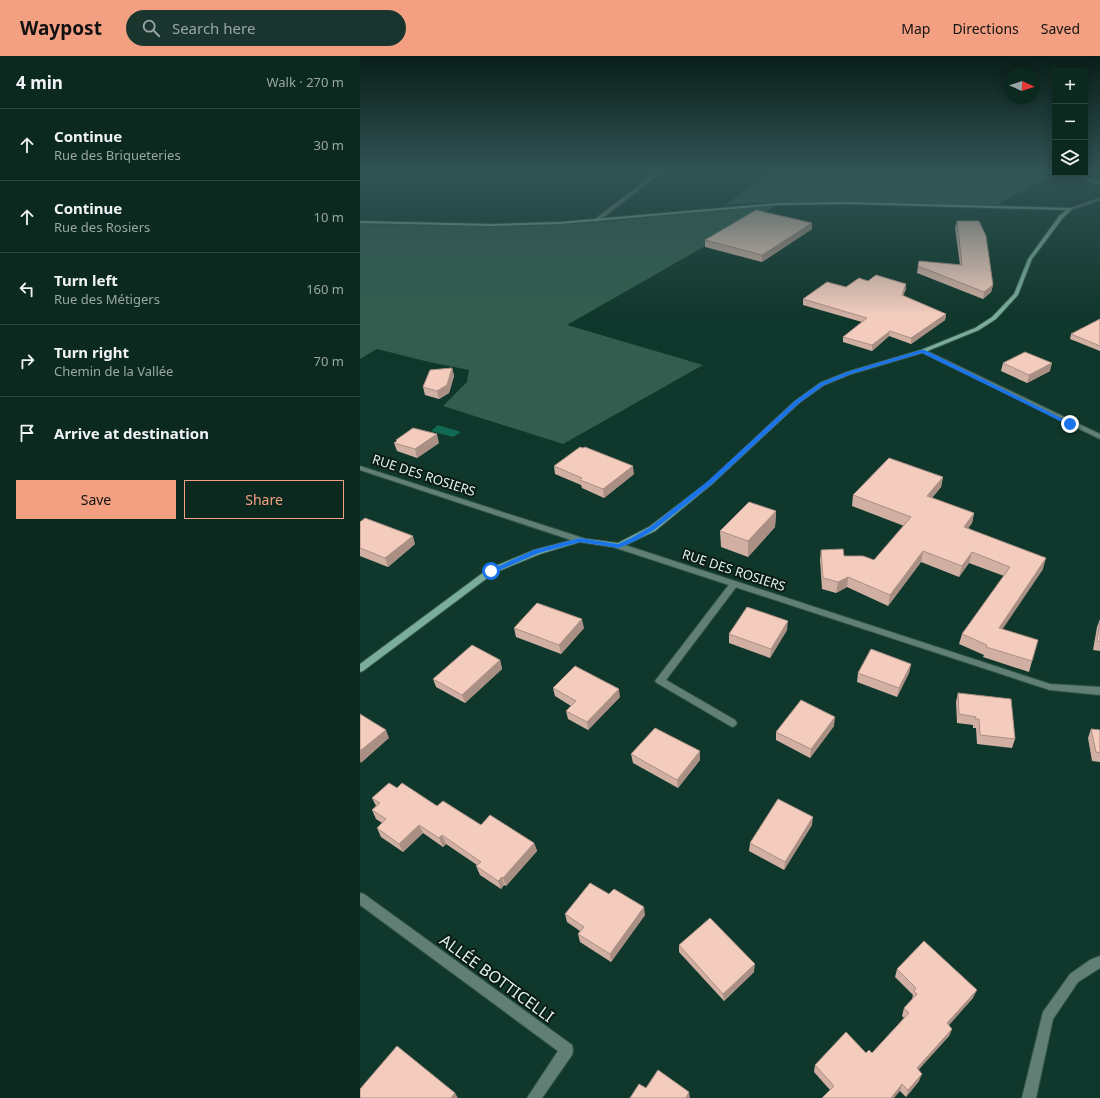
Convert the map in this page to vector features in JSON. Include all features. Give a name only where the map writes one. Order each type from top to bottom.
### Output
[{"type":"main road","points":[[360,222],[491,225],[613,219]]},
{"type":"main road","points":[[619,546],[652,529],[710,483],[797,402],[822,384],[849,373],[923,351],[977,330],[998,314],[1016,294],[1030,259],[1060,219]]},
{"type":"main road","points":[[360,669],[491,571],[537,552],[580,540]]},
{"type":"main road","name":"RUE DES ROSIERS","points":[[580,540],[619,546]]},
{"type":"street","points":[[923,351],[1100,437]]},
{"type":"street","name":"RUE DES ROSIERS","points":[[360,468],[580,540]]},
{"type":"street","name":"RUE DES ROSIERS","points":[[619,546],[1050,687],[1100,691]]},
{"type":"street","points":[[732,723],[660,681],[734,584]]},
{"type":"street","name":"ALLÉE BOTTICELLI","points":[[360,898],[567,1050],[534,1098]]},
{"type":"street","points":[[1028,1098],[1046,1016],[1074,978],[1094,964],[1100,962]]},
{"type":"shaded area","points":[[635,219],[753,219],[567,325],[703,365],[563,444],[443,406],[467,382],[469,370],[377,349],[360,359],[360,224],[491,226],[569,224]]},
{"type":"shaded area","points":[[438,425],[461,432],[453,437],[431,431]]},
{"type":"building","points":[[741,219],[793,219],[812,223],[762,255],[705,240]]},
{"type":"building","points":[[957,221],[979,221],[986,236],[993,285],[984,292],[918,266],[919,261],[962,265]]},
{"type":"building","points":[[876,275],[906,284],[902,295],[946,314],[911,338],[890,331],[872,345],[843,337],[867,318],[803,299],[827,282],[846,287],[859,278],[868,281]]},
{"type":"building","points":[[1100,319],[1100,346],[1071,334]]},
{"type":"building","points":[[1025,352],[1052,363],[1029,375],[1003,363]]},
{"type":"building","points":[[452,368],[447,385],[437,391],[423,387],[430,370]]},
{"type":"building","points":[[413,428],[437,434],[415,449],[394,443]]},
{"type":"building","points":[[580,447],[585,447],[633,466],[603,489],[580,480],[582,478],[554,466]]},
{"type":"building","points":[[889,458],[943,477],[927,496],[974,513],[964,527],[1046,558],[999,628],[1038,640],[1032,661],[986,647],[987,645],[962,634],[1010,567],[972,552],[962,566],[923,551],[890,595],[848,577],[838,582],[823,578],[821,550],[843,549],[844,556],[863,556],[874,560],[911,517],[853,495]]},
{"type":"building","points":[[749,502],[776,511],[748,541],[720,531]]},
{"type":"building","points":[[365,518],[413,536],[385,558],[360,548],[360,522]]},
{"type":"building","points":[[537,603],[582,619],[559,645],[514,628]]},
{"type":"building","points":[[747,607],[788,621],[771,649],[729,634]]},
{"type":"building","points":[[1100,622],[1100,642],[1097,641]]},
{"type":"building","points":[[472,645],[500,660],[462,695],[433,679]]},
{"type":"building","points":[[871,649],[911,664],[899,688],[858,673]]},
{"type":"building","points":[[575,666],[619,689],[587,722],[566,711],[576,701],[553,688]]},
{"type":"building","points":[[958,693],[1011,699],[1015,739],[980,735],[979,719],[975,719],[976,717],[959,714]]},
{"type":"building","points":[[801,700],[835,717],[811,749],[776,732]]},
{"type":"building","points":[[360,714],[386,730],[360,751]]},
{"type":"building","points":[[655,728],[700,751],[677,780],[631,754]]},
{"type":"building","points":[[1091,729],[1100,730],[1100,753],[1096,752]]},
{"type":"building","points":[[389,783],[397,788],[402,783],[437,806],[443,801],[481,825],[490,815],[534,843],[503,878],[502,877],[498,881],[476,866],[481,862],[442,835],[439,838],[419,825],[399,844],[377,828],[386,819],[372,810],[380,803],[372,798]]},
{"type":"building","points":[[778,799],[813,817],[785,862],[750,843]]},
{"type":"building","points":[[590,883],[609,894],[614,889],[644,907],[610,954],[578,934],[584,927],[565,914]]},
{"type":"building","points":[[710,918],[755,964],[723,994],[679,945]]},
{"type":"building","points":[[924,941],[977,990],[947,1023],[952,1029],[917,1068],[922,1074],[908,1090],[902,1084],[891,1098],[822,1098],[834,1086],[815,1065],[846,1032],[866,1053],[869,1050],[872,1053],[909,1013],[904,1008],[917,994],[914,991],[916,988],[897,969]]},
{"type":"building","points":[[397,1046],[455,1093],[451,1098],[360,1098],[360,1089]]},
{"type":"building","points":[[658,1070],[689,1092],[686,1098],[630,1098],[639,1084],[646,1088]]},
{"type":"route","points":[[491,571],[537,552],[580,540],[619,546],[633,539],[652,529],[710,483],[797,402],[822,384],[849,373],[923,351],[1070,424]]}]
